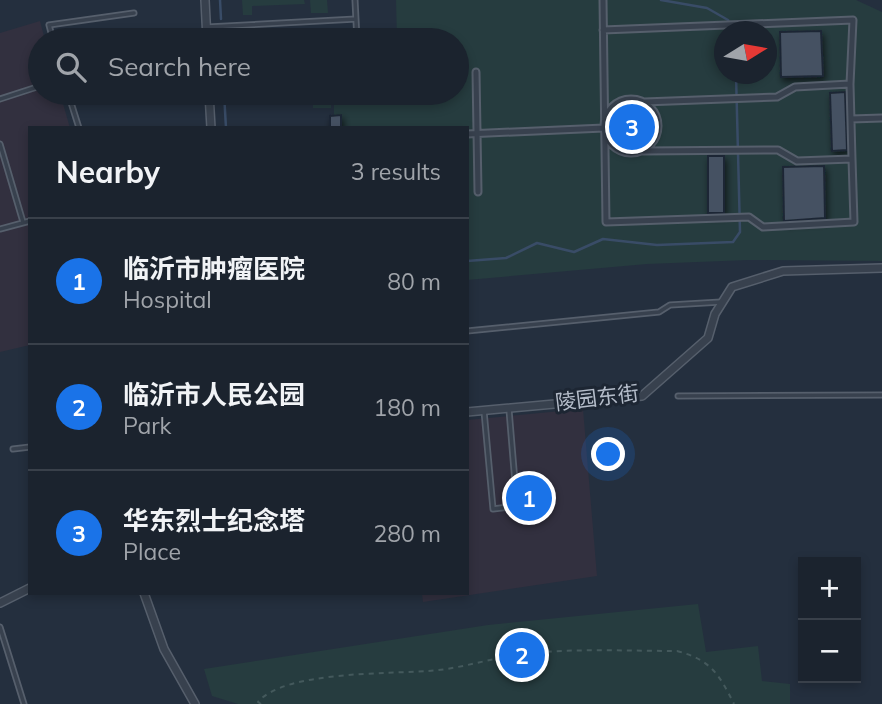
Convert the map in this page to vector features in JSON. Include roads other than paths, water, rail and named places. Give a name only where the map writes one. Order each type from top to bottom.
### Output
[{"type":"street","points":[[205,0],[206,27]]},
{"type":"street","points":[[603,0],[603,30],[604,128],[606,222],[749,217],[763,227],[855,222],[850,84],[853,20],[603,30]]},
{"type":"street","points":[[476,72],[478,192]]},
{"type":"street","points":[[644,102],[778,97],[795,87],[850,84]]},
{"type":"street","points":[[643,151],[653,142],[658,123],[653,110],[637,99],[621,101],[608,111],[604,128],[610,143],[625,153],[778,150],[797,161],[852,159]]},
{"type":"street","points":[[210,105],[211,126]]},
{"type":"street","points":[[851,119],[882,118]]},
{"type":"street","points":[[469,134],[604,128]]},
{"type":"street","name":"陵园东街","points":[[469,412],[642,396],[708,338],[722,302],[732,286],[783,271],[882,268]]},
{"type":"street","points":[[0,603],[28,588]]},
{"type":"street","points":[[145,595],[164,649],[195,704]]},
{"type":"lane","points":[[355,0],[356,28]]},
{"type":"lane","points":[[50,28],[49,25],[134,13]]},
{"type":"lane","points":[[206,27],[356,19]]},
{"type":"lane","points":[[0,99],[28,90]]},
{"type":"lane","points":[[72,105],[78,126]]},
{"type":"lane","points":[[0,144],[23,222]]},
{"type":"lane","points":[[0,229],[28,221]]},
{"type":"lane","points":[[469,331],[659,312],[670,304],[722,302]]},
{"type":"lane","points":[[678,396],[882,395]]},
{"type":"lane","points":[[484,411],[493,509],[517,506],[508,408]]},
{"type":"lane","points":[[13,449],[28,447]]},
{"type":"lane","points":[[0,627],[24,704]]},
{"type":"waterway","points":[[220,0],[221,19]]},
{"type":"waterway","points":[[661,0],[707,8],[728,21]]},
{"type":"waterway","points":[[469,261],[506,258],[537,243],[574,252],[603,239],[657,245],[733,242],[740,232],[736,84]]},
{"type":"waterway","points":[[225,105],[226,126]]},
{"type":"place","name":"华东烈士纪念塔","points":[[632,127]]},
{"type":"place","name":"临沂市肿瘤医院","points":[[529,498]]},
{"type":"place","name":"临沂市人民公园","points":[[522,655]]}]
